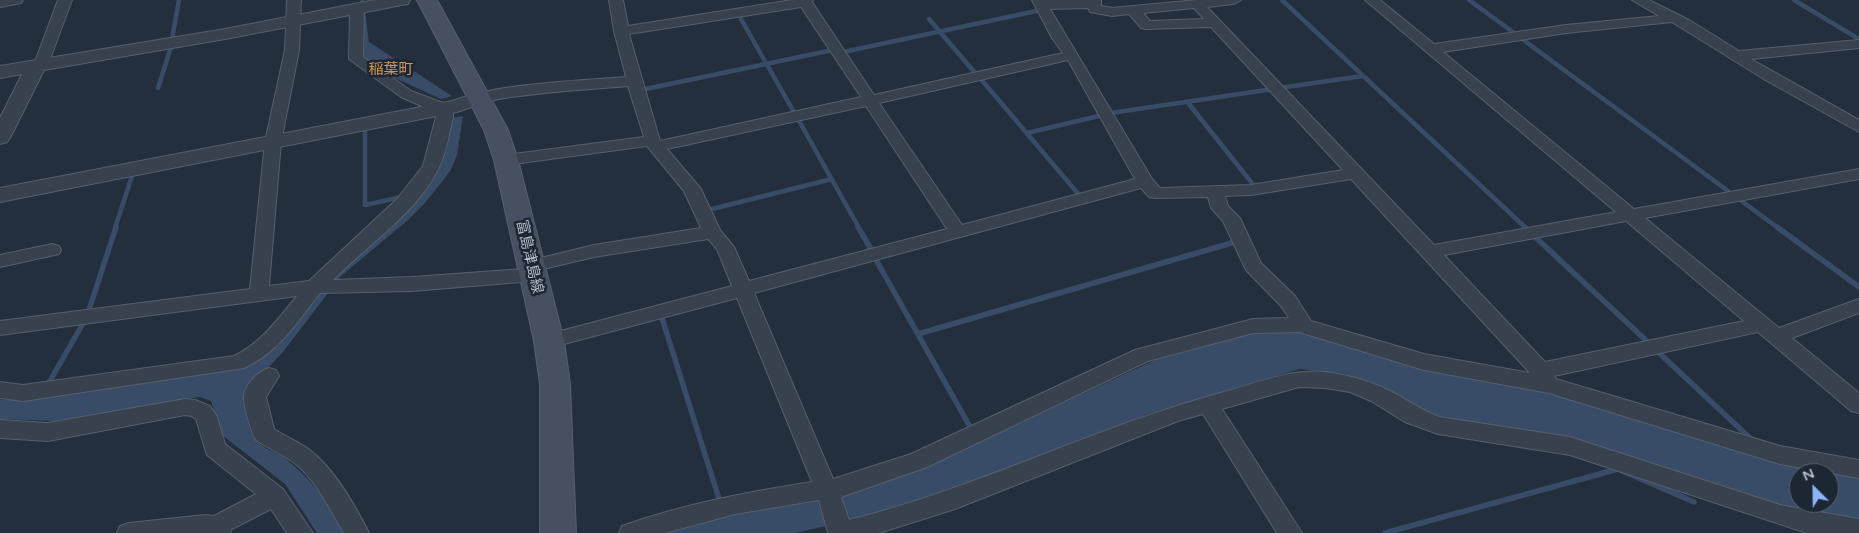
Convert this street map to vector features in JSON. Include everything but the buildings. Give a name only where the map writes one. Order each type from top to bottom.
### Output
[{"type":"main road","name":"富島津島線","points":[[427,0],[496,130],[506,160],[549,341],[555,384],[558,533]]},
{"type":"street","points":[[0,3],[16,0]]},
{"type":"street","points":[[0,138],[32,73],[43,59],[65,0]]},
{"type":"street","points":[[259,294],[273,142],[292,50],[294,0]]},
{"type":"street","points":[[0,72],[294,21],[402,0]]},
{"type":"street","points":[[616,0],[633,81],[654,144],[692,188],[712,232],[725,247],[828,491],[840,531],[875,524],[955,499],[1173,414],[1299,379],[1325,380],[1353,385],[1379,395],[1413,416],[1438,425],[1570,446],[1817,528],[1859,529]]},
{"type":"street","points":[[1234,0],[1133,11],[1098,11],[1095,9],[1094,2],[1041,3],[1059,38],[1072,55],[1145,182],[1155,193],[1251,190],[1355,173]]},
{"type":"street","points":[[1372,0],[1859,405]]},
{"type":"street","points":[[1639,0],[1675,18],[1736,56],[1859,127]]},
{"type":"street","points":[[621,31],[805,1],[958,232]]},
{"type":"street","points":[[1197,4],[1545,378],[1780,455],[1859,469]]},
{"type":"street","points":[[362,8],[356,60],[406,94],[443,109]]},
{"type":"street","points":[[1133,11],[1146,25],[1215,23]]},
{"type":"street","points":[[1431,49],[1566,29],[1675,18]]},
{"type":"street","points":[[1736,56],[1859,44]]},
{"type":"street","points":[[506,160],[654,144],[870,100],[1072,55]]},
{"type":"street","points":[[0,194],[443,109],[488,95],[552,86],[633,81]]},
{"type":"street","points":[[0,390],[24,393],[237,363],[248,359],[270,344],[393,216],[430,170],[445,117],[443,109]]},
{"type":"street","points":[[1429,252],[1859,174]]},
{"type":"street","points":[[549,341],[1145,182]]},
{"type":"street","points":[[1215,192],[1220,208],[1231,218],[1253,266],[1288,301],[1301,320],[1299,325]]},
{"type":"street","points":[[0,328],[323,287],[412,284],[532,270],[594,251],[712,232]]},
{"type":"street","points":[[0,261],[52,250]]},
{"type":"street","points":[[631,533],[705,510],[828,491],[919,461],[1142,356],[1253,326],[1299,325],[1326,331],[1424,362],[1519,377],[1545,378],[1769,330],[1859,306]]},
{"type":"street","points":[[269,376],[257,390],[254,397],[264,434],[302,456],[314,467],[357,533]]},
{"type":"street","points":[[1208,404],[1290,533]]},
{"type":"street","points":[[0,429],[48,432],[185,407],[194,408],[204,413],[215,449],[275,496],[301,533]]},
{"type":"street","points":[[129,533],[205,525],[218,530],[275,496]]},
{"type":"water","points":[[369,42],[452,96],[441,99],[386,74],[363,57],[361,43]]},
{"type":"water","points":[[463,116],[457,155],[451,170],[441,183],[408,220],[341,276],[283,352],[247,390],[243,401],[252,434],[257,442],[282,456],[304,475],[334,512],[346,533],[317,533],[285,484],[222,435],[211,401],[200,397],[55,421],[0,419],[0,400],[30,399],[225,371],[251,365],[272,350],[316,294],[436,173],[450,118]]},
{"type":"water","points":[[1287,330],[1330,335],[1515,380],[1793,463],[1789,463],[1789,509],[1435,417],[1375,386],[1344,374],[1300,369],[1148,414],[1034,462],[904,508],[795,533],[669,533],[732,514],[813,502],[930,465],[1155,360],[1260,331]]},
{"type":"water","points":[[1839,475],[1859,476],[1859,521],[1812,513],[1839,513]]},
{"type":"waterway","points":[[172,39],[179,0]]},
{"type":"waterway","points":[[362,0],[367,47]]},
{"type":"waterway","points":[[1282,0],[1526,228]]},
{"type":"waterway","points":[[1469,0],[1517,35]]},
{"type":"waterway","points":[[1794,0],[1859,39]]},
{"type":"waterway","points":[[940,31],[1041,10]]},
{"type":"waterway","points":[[741,19],[766,64]]},
{"type":"waterway","points":[[929,19],[940,31]]},
{"type":"waterway","points":[[843,52],[940,31]]},
{"type":"waterway","points":[[940,31],[976,74]]},
{"type":"waterway","points":[[1522,39],[1728,191]]},
{"type":"waterway","points":[[158,88],[171,47]]},
{"type":"waterway","points":[[766,64],[833,50]]},
{"type":"waterway","points":[[641,90],[766,64]]},
{"type":"waterway","points":[[766,64],[795,114]]},
{"type":"waterway","points":[[1279,88],[1363,76]]},
{"type":"waterway","points":[[980,78],[1080,196]]},
{"type":"waterway","points":[[1111,113],[1273,89]]},
{"type":"waterway","points":[[1189,104],[1255,187]]},
{"type":"waterway","points":[[1027,133],[1103,115]]},
{"type":"waterway","points":[[798,119],[832,179]]},
{"type":"waterway","points":[[365,130],[365,205],[402,197]]},
{"type":"waterway","points":[[115,228],[132,176]]},
{"type":"waterway","points":[[708,210],[832,179]]},
{"type":"waterway","points":[[832,179],[859,228]]},
{"type":"waterway","points":[[1739,199],[1778,228]]},
{"type":"waterway","points":[[88,313],[116,227]]},
{"type":"waterway","points":[[858,227],[872,251]]},
{"type":"waterway","points":[[1524,227],[1528,230]]},
{"type":"waterway","points":[[1777,227],[1859,287]]},
{"type":"waterway","points":[[1533,235],[1651,345]]},
{"type":"waterway","points":[[918,334],[1235,242]]},
{"type":"waterway","points":[[875,258],[969,425]]},
{"type":"waterway","points":[[661,315],[720,502]]},
{"type":"waterway","points":[[47,386],[85,320]]},
{"type":"waterway","points":[[1657,351],[1752,440]]},
{"type":"waterway","points":[[1385,533],[1618,469],[1694,502]]},
{"type":"district","name":"稲葉町","points":[[391,70]]}]
